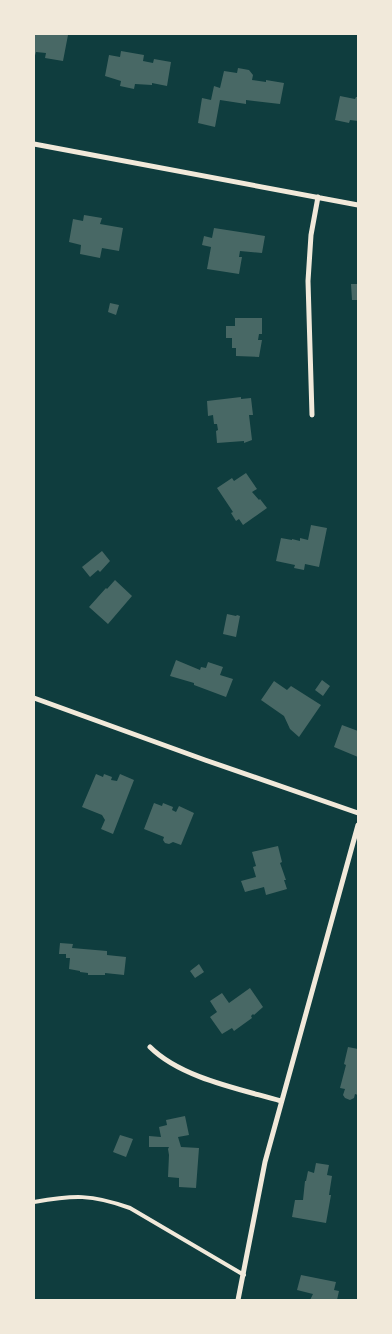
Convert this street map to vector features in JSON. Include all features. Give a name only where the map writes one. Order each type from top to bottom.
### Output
[{"type":"street","points":[[34,144],[358,205]]},
{"type":"street","points":[[312,415],[308,281],[311,235],[318,197]]},
{"type":"street","points":[[34,698],[214,764],[358,812]]},
{"type":"street","points":[[238,1300],[265,1162],[358,825]]},
{"type":"street","points":[[150,1047],[168,1062],[185,1072],[281,1101]]},
{"type":"lane","points":[[34,1202],[69,1196],[90,1197],[110,1201],[130,1208],[244,1275]]},
{"type":"building","points":[[34,34],[68,35],[63,61],[45,58],[46,53],[36,52],[34,59]]},
{"type":"building","points":[[121,51],[144,55],[143,61],[153,63],[154,59],[171,62],[167,86],[152,83],[152,85],[135,84],[134,89],[120,86],[121,81],[105,76],[109,55],[120,57]]},
{"type":"building","points":[[238,68],[249,70],[253,75],[252,80],[284,83],[280,104],[246,100],[246,104],[220,100],[215,127],[198,123],[202,98],[211,100],[214,86],[220,88],[224,71],[237,73]]},
{"type":"building","points":[[340,96],[355,99],[358,97],[358,121],[350,120],[349,123],[335,120]]},
{"type":"building","points":[[84,215],[102,218],[100,224],[123,228],[119,251],[102,248],[100,258],[80,254],[81,245],[69,242],[73,219],[83,221]]},
{"type":"building","points":[[214,228],[265,236],[262,253],[240,251],[239,257],[242,257],[239,274],[207,269],[211,247],[202,245],[204,236],[212,238]]},
{"type":"building","points":[[351,284],[358,284],[358,300],[352,300]]},
{"type":"building","points":[[110,303],[119,305],[116,315],[108,312]]},
{"type":"building","points":[[235,318],[262,318],[262,334],[259,334],[258,340],[262,340],[259,357],[236,356],[236,348],[232,348],[232,338],[226,338],[226,326],[235,326]]},
{"type":"building","points":[[241,397],[241,399],[251,398],[253,415],[249,415],[252,440],[244,443],[244,441],[217,443],[217,424],[214,424],[213,415],[208,416],[207,401]]},
{"type":"building","points":[[246,473],[257,489],[252,492],[267,508],[243,525],[239,519],[236,521],[231,513],[233,512],[217,488],[232,478],[234,481]]},
{"type":"building","points":[[311,525],[327,528],[319,567],[305,564],[304,570],[294,568],[295,565],[276,561],[281,538],[300,541],[300,538],[308,540]]},
{"type":"building","points":[[102,551],[110,561],[100,572],[98,570],[90,577],[82,567]]},
{"type":"building","points":[[115,580],[132,596],[108,624],[89,607]]},
{"type":"building","points":[[227,614],[240,616],[236,637],[223,634]]},
{"type":"building","points":[[176,660],[200,670],[201,667],[206,668],[208,662],[223,667],[220,675],[233,679],[226,697],[194,685],[194,683],[170,676]]},
{"type":"building","points":[[322,680],[330,686],[323,696],[315,690]]},
{"type":"building","points":[[274,681],[287,690],[291,686],[321,705],[299,737],[290,729],[284,716],[261,700]]},
{"type":"building","points":[[342,725],[358,731],[358,757],[334,747]]},
{"type":"building","points":[[96,774],[103,777],[104,774],[112,777],[111,780],[117,781],[120,774],[134,780],[113,834],[101,829],[105,820],[102,815],[82,807]]},
{"type":"building","points":[[154,803],[162,806],[163,803],[173,807],[172,810],[176,812],[179,806],[194,813],[181,845],[173,842],[165,843],[164,837],[144,829]]},
{"type":"building","points":[[278,846],[282,862],[280,863],[287,889],[266,895],[264,887],[245,892],[241,881],[256,877],[253,867],[256,866],[252,852]]},
{"type":"building","points":[[60,943],[73,944],[72,948],[107,951],[107,955],[126,957],[124,975],[105,973],[105,975],[88,975],[88,973],[69,969],[70,958],[66,958],[66,954],[59,954]]},
{"type":"building","points":[[199,964],[204,972],[195,978],[190,971]]},
{"type":"building","points":[[250,988],[263,1007],[234,1031],[232,1028],[222,1034],[210,1017],[217,1012],[210,1001],[222,993],[229,1003]]},
{"type":"building","points":[[348,1047],[358,1049],[358,1095],[355,1094],[354,1098],[350,1100],[343,1095],[345,1089],[340,1088]]},
{"type":"building","points":[[185,1116],[189,1135],[178,1137],[181,1147],[199,1148],[196,1188],[179,1187],[179,1178],[168,1177],[169,1147],[149,1147],[149,1136],[161,1137],[159,1127],[167,1125],[166,1120]]},
{"type":"building","points":[[120,1135],[133,1139],[126,1157],[113,1152]]},
{"type":"building","points":[[316,1163],[329,1165],[327,1175],[332,1176],[326,1223],[292,1217],[295,1200],[303,1200],[308,1171],[314,1173]]},
{"type":"building","points":[[301,1275],[336,1282],[334,1290],[339,1291],[337,1300],[310,1300],[313,1294],[297,1290]]}]
